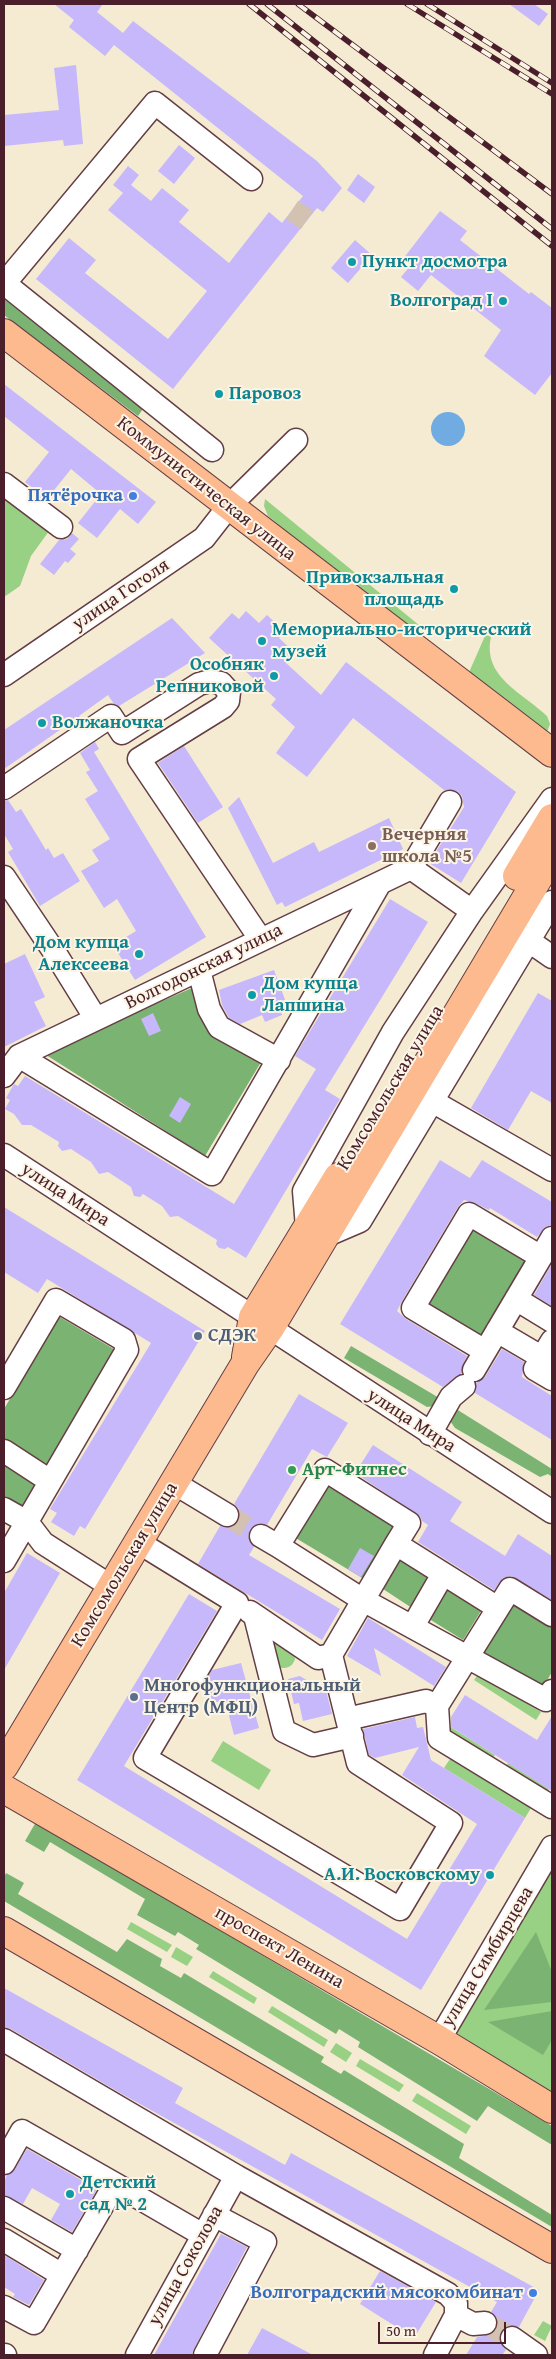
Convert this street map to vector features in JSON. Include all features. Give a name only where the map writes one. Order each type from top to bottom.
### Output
[{"type":"main road","name":"Коммунистическая улица","points":[[4,333],[552,753]]},
{"type":"main road","name":"Комсомольская улица","points":[[343,1186],[552,818]]},
{"type":"main road","name":"Комсомольская улица","points":[[4,1766],[245,1364],[261,1323],[343,1186],[552,855]]},
{"type":"main road","name":"проспект Ленина","points":[[4,1789],[439,2040],[552,2109]]},
{"type":"main road","points":[[4,1931],[552,2249]]},
{"type":"street","points":[[212,450],[4,284],[155,103],[251,179]]},
{"type":"street","name":"улица Гоголя","points":[[4,675],[204,538],[229,506],[296,440]]},
{"type":"street","points":[[4,484],[61,527]]},
{"type":"street","points":[[4,788],[111,716],[122,733],[199,684],[210,681],[221,682],[229,692],[228,701],[223,707],[138,759],[261,940]]},
{"type":"street","points":[[552,799],[472,911],[393,1032],[306,1188],[316,1231],[360,1221],[552,902]]},
{"type":"street","points":[[450,802],[411,868],[472,911]]},
{"type":"street","name":"Волгодонская улица","points":[[4,1076],[19,1056],[411,868]]},
{"type":"street","points":[[4,877],[57,956],[96,1019]]},
{"type":"street","points":[[19,1056],[212,1174],[380,883]]},
{"type":"street","points":[[528,941],[552,957]]},
{"type":"street","points":[[199,970],[209,1009],[218,1027],[279,1060]]},
{"type":"street","points":[[432,1102],[552,1170]]},
{"type":"street","name":"улица Мира","points":[[4,1155],[552,1512]]},
{"type":"street","points":[[474,1369],[413,1308],[464,1222],[469,1214],[541,1258]]},
{"type":"street","points":[[430,1434],[451,1397],[474,1369],[498,1331],[552,1238]]},
{"type":"street","points":[[516,1299],[552,1321]]},
{"type":"street","points":[[4,1388],[56,1300],[124,1340],[127,1350],[4,1561]]},
{"type":"street","points":[[498,1331],[547,1350],[536,1369],[552,1380]]},
{"type":"street","points":[[4,1451],[50,1481]]},
{"type":"street","points":[[237,1603],[145,1758],[400,1909],[451,1823],[358,1763],[331,1655],[363,1600],[396,1544],[409,1523],[325,1470],[270,1541],[363,1600],[550,1698]]},
{"type":"street","points":[[174,1483],[227,1515]]},
{"type":"street","points":[[4,1509],[27,1522],[43,1543],[112,1587]]},
{"type":"street","points":[[138,1542],[237,1603],[318,1658],[331,1655]]},
{"type":"street","points":[[396,1544],[498,1608]]},
{"type":"street","points":[[413,1626],[444,1574]]},
{"type":"street","points":[[552,1615],[510,1589],[437,1706],[440,1738],[552,1807]]},
{"type":"street","points":[[255,1616],[284,1731],[313,1745],[349,1728],[426,1701],[437,1706]]},
{"type":"street","name":"улица Симбирцева","points":[[439,2040],[552,1847]]},
{"type":"street","points":[[4,2040],[236,2176],[448,2294],[456,2303],[456,2315],[435,2355]]},
{"type":"street","points":[[4,2163],[22,2131],[203,2235]]},
{"type":"street","name":"улица Соколова","points":[[137,2355],[236,2176]]},
{"type":"street","points":[[4,2307],[34,2324],[115,2184]]},
{"type":"street","points":[[4,2208],[76,2250]]},
{"type":"street","points":[[205,2355],[265,2242],[214,2215]]},
{"type":"street","points":[[4,2240],[62,2275]]},
{"type":"street","points":[[456,2315],[473,2324],[485,2323]]},
{"type":"street","points":[[512,2338],[536,2355]]},
{"type":"green space","points":[[5,297],[147,403],[138,416],[4,315]]},
{"type":"green space","points":[[4,492],[52,527],[31,556],[20,586],[4,597]]},
{"type":"green space","points":[[265,499],[425,630],[416,635],[411,634],[268,516],[264,506]]},
{"type":"green space","points":[[485,636],[491,637],[490,651],[498,674],[547,716],[550,724],[546,735],[470,677],[470,670]]},
{"type":"green space","points":[[192,988],[211,1032],[261,1062],[205,1156],[43,1053]]},
{"type":"green space","points":[[470,1226],[527,1260],[480,1339],[423,1305]]},
{"type":"green space","points":[[58,1316],[117,1351],[50,1466],[4,1439],[4,1409]]},
{"type":"green space","points":[[351,1346],[441,1399],[434,1406],[427,1407],[344,1358]]},
{"type":"green space","points":[[453,1407],[552,1469],[552,1477],[548,1474],[540,1477],[455,1428],[448,1418]]},
{"type":"green space","points":[[4,1457],[43,1481],[23,1514],[4,1502]]},
{"type":"green space","points":[[327,1482],[397,1524],[364,1579],[294,1537]]},
{"type":"green space","points":[[401,1554],[436,1576],[415,1610],[380,1587]]},
{"type":"green space","points":[[447,1583],[484,1606],[463,1640],[426,1617]]},
{"type":"green space","points":[[512,1596],[552,1620],[552,1672],[542,1689],[479,1650]]},
{"type":"green space","points":[[270,1639],[294,1654],[295,1659],[292,1665],[284,1668],[275,1667]]},
{"type":"green space","points":[[479,1673],[541,1712],[536,1720],[474,1680]]},
{"type":"green space","points":[[446,1724],[495,1755],[490,1763],[449,1737]]},
{"type":"green space","points":[[223,1741],[271,1770],[259,1790],[211,1761]]},
{"type":"green space","points":[[450,1759],[531,1808],[525,1818],[444,1768]]},
{"type":"green space","points":[[508,1763],[549,1789],[544,1796],[504,1770]]},
{"type":"green space","points":[[36,1822],[552,2126],[552,2145],[488,2106],[477,2121],[358,2047],[360,2042],[339,2029],[336,2034],[196,1949],[199,1945],[178,1932],[175,1936],[137,1915],[145,1899],[50,1842],[44,1852],[25,1841]]},
{"type":"green space","points":[[552,1856],[552,2100],[447,2037]]},
{"type":"green space","points":[[6,1873],[24,1883],[18,1894],[117,1952],[127,1939],[162,1959],[160,1966],[181,1978],[184,1973],[324,2057],[321,2062],[341,2074],[344,2070],[464,2144],[459,2158],[552,2215],[552,2227],[4,1901],[4,1878]]},
{"type":"green space","points":[[131,1922],[172,1945],[167,1952],[127,1929]]},
{"type":"green space","points":[[536,1932],[552,1972],[552,2002],[484,2010]]},
{"type":"green space","points":[[176,1947],[193,1957],[187,1966],[171,1957]]},
{"type":"green space","points":[[213,1971],[257,1998],[254,2004],[209,1977]]},
{"type":"green space","points":[[272,2006],[328,2040],[324,2047],[268,2012]]},
{"type":"green space","points":[[552,2011],[552,2040],[543,2055],[488,2022]]},
{"type":"green space","points":[[336,2043],[352,2053],[346,2062],[330,2052]]},
{"type":"green space","points":[[360,2059],[404,2085],[399,2092],[356,2066]]},
{"type":"green space","points":[[417,2093],[471,2126],[466,2134],[412,2101]]},
{"type":"green space","points":[[543,2321],[552,2326],[545,2341],[534,2335]]},
{"type":"water","points":[[448,412],[460,417],[465,429],[460,441],[448,446],[436,441],[431,429],[436,417]]},
{"type":"building","points":[[54,4],[103,4],[97,12],[123,33],[133,21],[317,161],[342,188],[323,212],[317,208],[173,389],[36,279],[69,238],[96,260],[85,273],[168,339],[207,291],[108,210],[123,193],[113,185],[128,166],[139,175],[131,185],[151,201],[162,188],[189,210],[179,222],[229,263],[269,212],[282,223],[303,196],[114,45],[105,56],[69,27],[74,20]]},
{"type":"building","points":[[509,4],[534,4],[548,14],[539,26]]},
{"type":"building","points":[[76,65],[83,144],[64,146],[63,140],[4,146],[4,115],[59,110],[54,68]]},
{"type":"building","points":[[179,145],[195,158],[174,184],[158,171]]},
{"type":"building","points":[[358,174],[375,187],[364,203],[347,190]]},
{"type":"building","name":"Волгоград I","points":[[440,211],[467,231],[460,240],[529,294],[531,292],[552,308],[552,373],[535,395],[484,356],[501,330],[431,275],[418,291],[401,277],[411,265],[403,259]]},
{"type":"building","name":"Пункт досмотра","points":[[355,240],[372,255],[348,283],[331,268]]},
{"type":"building","points":[[4,384],[156,502],[138,524],[120,509],[97,538],[78,523],[101,494],[71,469],[47,499],[25,482],[49,452],[4,416]]},
{"type":"building","points":[[72,533],[79,539],[70,549],[76,554],[68,563],[65,561],[54,575],[40,564],[59,540],[67,539]]},
{"type":"building","points":[[246,611],[259,623],[267,615],[285,632],[279,638],[295,653],[286,663],[321,695],[346,662],[516,792],[461,883],[429,863],[464,807],[462,796],[457,791],[444,790],[353,718],[307,777],[276,753],[295,727],[271,705],[276,699],[209,638],[232,613],[239,619]]},
{"type":"building","points":[[172,618],[205,653],[119,706],[114,704],[108,695],[79,716],[82,720],[66,730],[64,727],[4,769],[4,730]]},
{"type":"building","points":[[95,742],[99,749],[94,752],[206,937],[135,980],[113,945],[136,931],[117,899],[104,908],[81,871],[99,861],[92,850],[110,839],[85,799],[98,791],[86,772],[90,770],[80,753]]},
{"type":"building","points":[[184,746],[223,807],[198,823],[158,763]]},
{"type":"building","points":[[239,797],[273,863],[314,842],[319,852],[389,818],[403,849],[285,907],[282,902],[277,905],[228,808]]},
{"type":"building","points":[[8,800],[16,812],[21,809],[46,850],[48,848],[54,858],[63,853],[80,881],[40,906],[8,852],[13,849],[4,834],[4,801]]},
{"type":"building","points":[[390,899],[428,922],[325,1090],[340,1099],[246,1258],[228,1247],[225,1249],[219,1248],[216,1244],[217,1240],[178,1216],[170,1217],[162,1206],[143,1194],[140,1197],[134,1196],[131,1187],[108,1172],[99,1174],[91,1162],[71,1149],[62,1151],[58,1146],[59,1142],[31,1125],[22,1125],[14,1114],[5,1109],[10,1100],[6,1098],[14,1084],[18,1086],[25,1076],[234,1204],[316,1069],[295,1056]]},
{"type":"building","points":[[25,954],[45,997],[34,1002],[46,1026],[4,1047],[4,964]]},
{"type":"building","name":"Дом купца Лапшина","points":[[274,970],[287,1005],[280,1008],[282,1015],[265,1022],[262,1015],[240,1024],[229,1018],[222,1005],[219,990]]},
{"type":"building","points":[[538,993],[552,1001],[552,1103],[531,1091],[508,1130],[471,1108]]},
{"type":"building","points":[[153,1013],[161,1031],[149,1036],[141,1019]]},
{"type":"building","points":[[180,1097],[191,1104],[180,1123],[169,1116]]},
{"type":"building","points":[[440,1160],[470,1178],[482,1160],[552,1202],[552,1225],[545,1227],[537,1237],[490,1208],[489,1210],[464,1200],[402,1301],[397,1311],[406,1319],[467,1356],[463,1364],[462,1373],[443,1387],[340,1324]]},
{"type":"building","points":[[4,1207],[205,1331],[85,1529],[80,1526],[74,1536],[51,1522],[57,1513],[50,1509],[151,1343],[47,1279],[38,1293],[4,1272]]},
{"type":"building","points":[[552,1264],[552,1306],[534,1295]]},
{"type":"building","points":[[502,1349],[524,1362],[522,1377],[552,1396],[552,1440],[475,1393],[476,1383],[485,1377]]},
{"type":"building","points":[[299,1394],[348,1423],[327,1457],[312,1449],[267,1525],[261,1523],[250,1529],[248,1536],[254,1547],[249,1555],[340,1609],[322,1640],[198,1564],[220,1526],[233,1527],[238,1521],[239,1509],[234,1504]]},
{"type":"building","points":[[373,1445],[462,1502],[450,1521],[505,1556],[518,1534],[552,1556],[552,1600],[511,1576],[503,1578],[494,1590],[418,1542],[428,1525],[422,1521],[420,1516],[355,1473]]},
{"type":"building","points":[[360,1548],[374,1556],[361,1577],[348,1569]]},
{"type":"building","points":[[27,1553],[60,1573],[4,1670],[4,1593]]},
{"type":"building","points":[[189,1594],[217,1611],[124,1766],[407,1939],[477,1824],[402,1775],[419,1747],[375,1758],[369,1755],[363,1729],[415,1717],[417,1728],[423,1727],[431,1760],[525,1818],[421,1990],[77,1780]]},
{"type":"building","points":[[368,1618],[446,1667],[434,1686],[374,1648],[381,1676],[347,1656]]},
{"type":"building","points":[[241,1663],[259,1728],[234,1735],[225,1700],[210,1704],[204,1684],[212,1670]]},
{"type":"building","points":[[300,1676],[321,1689],[324,1683],[332,1714],[303,1721],[299,1703],[294,1704],[288,1679]]},
{"type":"building","points":[[465,1695],[537,1740],[552,1716],[552,1791],[451,1727],[451,1717]]},
{"type":"building","points":[[4,1988],[183,2088],[175,2103],[285,2165],[291,2153],[539,2290],[519,2327],[507,2326],[501,2331],[500,2343],[506,2350],[502,2355],[466,2355],[477,2337],[492,2334],[497,2329],[498,2321],[491,2312],[497,2302],[122,2094],[11,2029],[4,2027]]},
{"type":"building","name":"Детский сад № 2","points":[[27,2149],[97,2189],[72,2232],[51,2220],[60,2204],[32,2188],[23,2204],[4,2195],[4,2182],[7,2175],[15,2169]]},
{"type":"building","points":[[221,2234],[247,2247],[191,2355],[154,2355]]},
{"type":"building","points":[[4,2255],[44,2280],[29,2305],[13,2297],[15,2294],[4,2287]]},
{"type":"building","points":[[380,2271],[436,2302],[414,2338],[360,2304]]},
{"type":"building","points":[[262,2328],[313,2355],[247,2355]]},
{"type":"tunnel","points":[[292,210],[307,220]]},
{"type":"tunnel","points":[[227,1515],[261,1536]]},
{"type":"tunnel","points":[[485,2323],[512,2338]]},
{"type":"railway","points":[[249,4],[552,246]]},
{"type":"railway","points":[[267,4],[552,229]]},
{"type":"railway","points":[[298,4],[552,194]]},
{"type":"railway","points":[[407,4],[552,94]]},
{"type":"railway","points":[[427,4],[552,83]]},
{"type":"place","name":"Пункт досмотра","points":[[352,262]]},
{"type":"place","name":"Волгоград I","points":[[503,301]]},
{"type":"place","name":"Паровоз","points":[[219,394]]},
{"type":"place","name":"Пятёрочка","points":[[133,496]]},
{"type":"place","name":"Привокзальная площадь","points":[[454,589]]},
{"type":"place","name":"Мемориально-исторический музей","points":[[262,641]]},
{"type":"place","name":"Особняк Репниковой","points":[[274,676]]},
{"type":"place","name":"Волжаночка","points":[[42,723]]},
{"type":"place","name":"Вечерняя школа №5","points":[[372,846]]},
{"type":"place","name":"Дом купца Алексеева","points":[[139,954]]},
{"type":"place","name":"Дом купца Лапшина","points":[[252,995]]},
{"type":"place","name":"СДЭК","points":[[198,1336]]},
{"type":"place","name":"Арт-Фитнес","points":[[292,1470]]},
{"type":"place","name":"Многофункциональный Центр (МФЦ)","points":[[134,1697]]},
{"type":"place","name":"А.И. Восковскому","points":[[490,1875]]},
{"type":"place","name":"Детский сад № 2","points":[[70,2194]]},
{"type":"place","name":"Волгоградский мясокомбинат","points":[[533,2293]]}]
